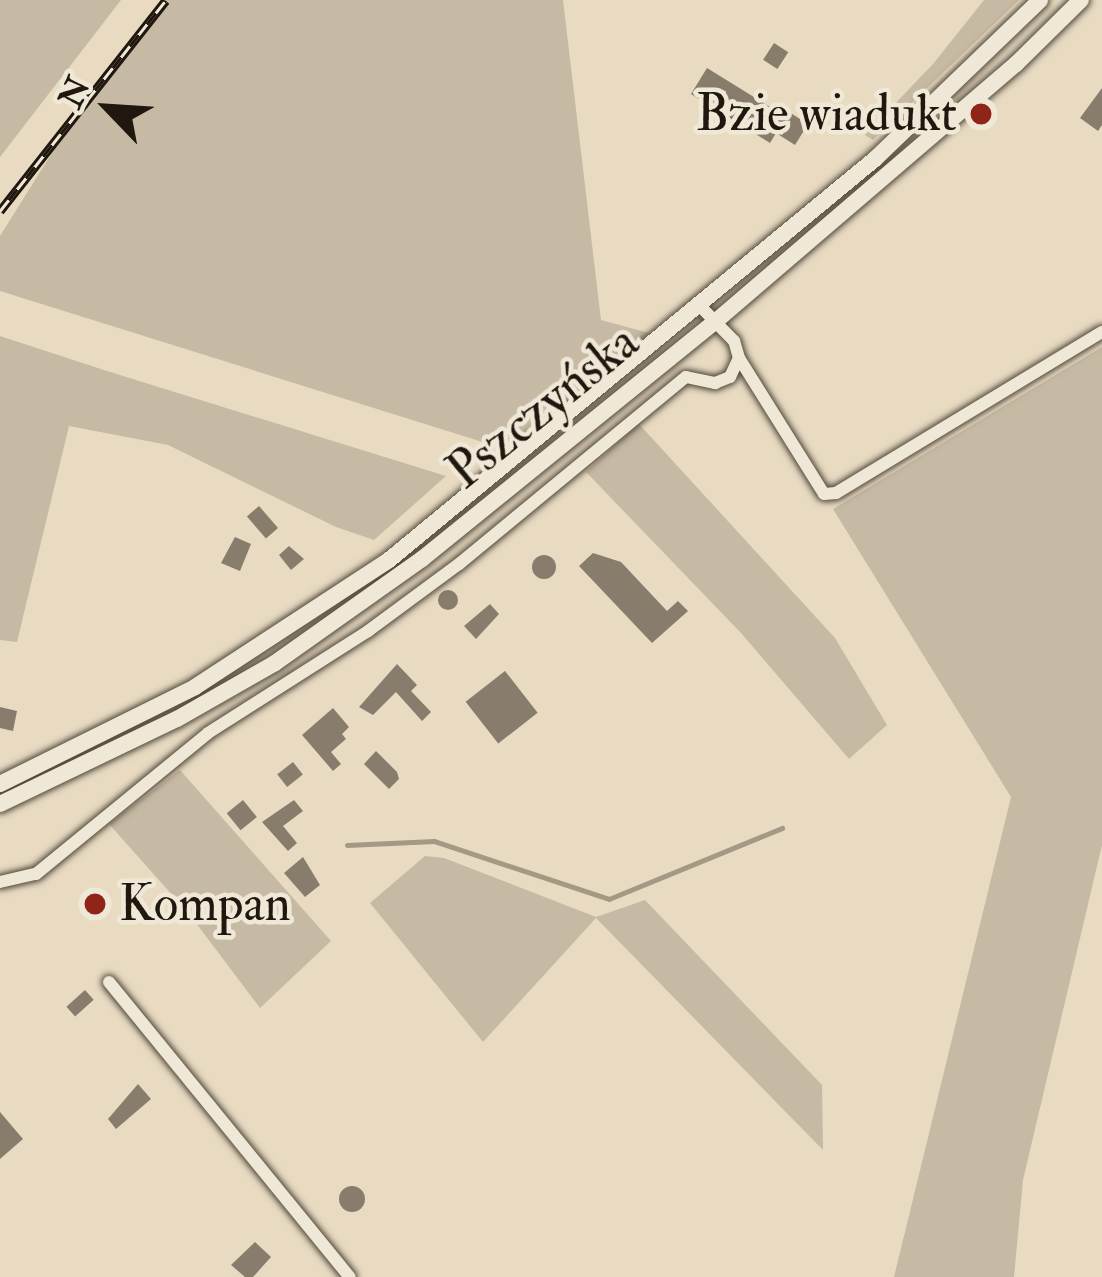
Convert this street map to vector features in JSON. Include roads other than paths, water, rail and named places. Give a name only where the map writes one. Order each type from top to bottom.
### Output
[{"type":"main road","name":"Pszczyńska","points":[[1,800],[195,687],[343,592],[461,504],[875,159],[1040,0]]},
{"type":"main road","name":"Pszczyńska","points":[[1,800],[177,719],[337,621],[422,560],[716,321],[1016,64],[1082,0]]},
{"type":"street","points":[[697,303],[734,341],[739,358],[824,494],[875,470],[1102,332]]},
{"type":"street","points":[[0,882],[36,874],[208,733],[368,631],[459,564],[686,377],[715,383],[730,377],[739,358]]},
{"type":"street","points":[[109,982],[350,1277]]},
{"type":"waterway","points":[[347,845],[434,841],[609,899],[782,828]]},
{"type":"railway","points":[[0,211],[166,0]]},
{"type":"place","name":"Bzie wiadukt","points":[[981,114]]},
{"type":"place","name":"Kompan","points":[[95,904]]}]
